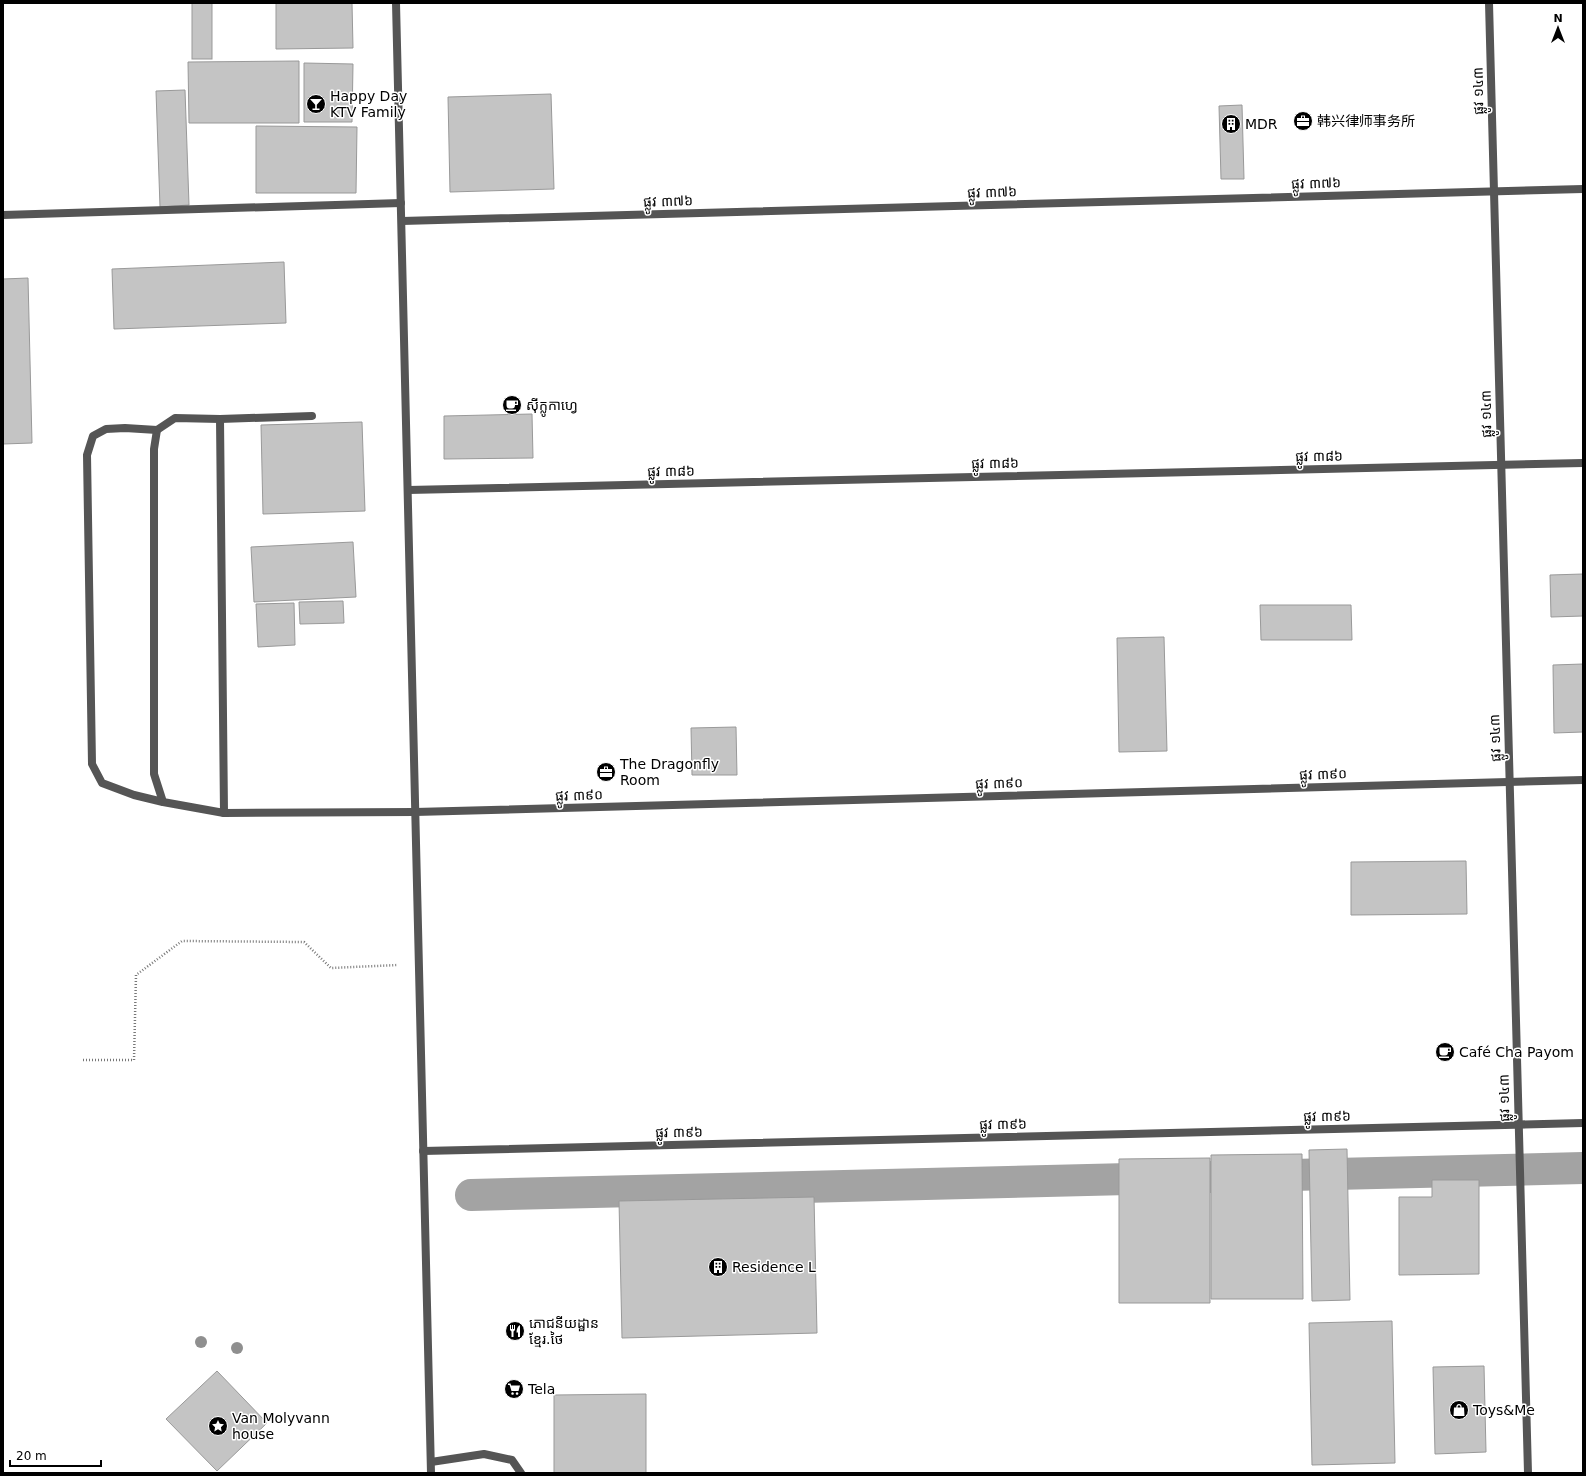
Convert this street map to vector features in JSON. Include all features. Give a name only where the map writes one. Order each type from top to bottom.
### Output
[{"type":"street","points":[[396,3],[431,1473]]},
{"type":"street","name":"ផ្លូវ ១៤៣","points":[[1489,3],[1518,1156],[1528,1473]]},
{"type":"street","name":"ផ្លូវ ៣៧៦","points":[[402,221],[1583,189]]},
{"type":"street","points":[[3,215],[401,203]]},
{"type":"street","points":[[163,802],[154,774],[154,449],[157,430],[175,418],[220,419],[312,416]]},
{"type":"street","points":[[220,419],[224,813]]},
{"type":"street","name":"ផ្លូវ ៣៩០","points":[[157,430],[125,428],[106,429],[93,436],[87,455],[92,764],[102,783],[134,795],[224,813],[415,812],[1583,780]]},
{"type":"street","name":"ផ្លូវ ៣៨៦","points":[[408,490],[1583,463]]},
{"type":"street","name":"ផ្លូវ ៣៩៦","points":[[423,1152],[1583,1123]]},
{"type":"street","points":[[431,1462],[484,1454],[512,1460],[521,1473]]},
{"type":"path","points":[[83,1060],[134,1060],[136,975],[182,941],[304,942],[331,968],[419,965]]},
{"type":"building","points":[[192,3],[212,3],[212,59],[192,59]]},
{"type":"building","points":[[276,3],[352,3],[353,48],[276,49]]},
{"type":"building","points":[[299,61],[299,123],[189,123],[188,62]]},
{"type":"building","points":[[304,63],[353,64],[352,122],[304,122]]},
{"type":"building","points":[[185,90],[189,205],[160,207],[156,91]]},
{"type":"building","points":[[551,94],[554,189],[450,192],[448,97]]},
{"type":"building","name":"MDR","points":[[1242,105],[1244,179],[1221,179],[1219,106]]},
{"type":"building","points":[[256,126],[357,127],[356,193],[256,193]]},
{"type":"building","points":[[284,262],[286,323],[114,329],[112,269]]},
{"type":"building","points":[[28,278],[32,443],[3,444],[3,279]]},
{"type":"building","points":[[532,414],[533,458],[444,459],[444,416]]},
{"type":"building","points":[[362,422],[365,511],[263,514],[261,425]]},
{"type":"building","points":[[353,542],[356,597],[254,602],[251,547]]},
{"type":"building","points":[[1583,574],[1583,616],[1551,617],[1550,575]]},
{"type":"building","points":[[343,601],[344,623],[300,624],[299,602]]},
{"type":"building","points":[[294,603],[295,645],[258,647],[256,604]]},
{"type":"building","points":[[1260,605],[1351,605],[1352,640],[1261,640]]},
{"type":"building","points":[[1164,637],[1167,751],[1119,752],[1117,638]]},
{"type":"building","points":[[1583,664],[1583,732],[1554,733],[1553,665]]},
{"type":"building","points":[[736,727],[737,775],[692,775],[691,728]]},
{"type":"building","points":[[1466,861],[1467,914],[1351,915],[1351,862]]},
{"type":"building","points":[[1347,1149],[1350,1300],[1312,1301],[1309,1150]]},
{"type":"building","points":[[1302,1154],[1303,1299],[1211,1299],[1211,1155]]},
{"type":"building","points":[[1210,1158],[1210,1303],[1119,1303],[1119,1159]]},
{"type":"building","points":[[1432,1180],[1479,1180],[1479,1274],[1399,1275],[1399,1197],[1432,1197]]},
{"type":"building","name":"Residence L","points":[[814,1197],[817,1333],[622,1338],[619,1201]]},
{"type":"building","points":[[1392,1321],[1395,1463],[1312,1465],[1309,1323]]},
{"type":"building","name":"Toys&Me","points":[[1484,1366],[1486,1452],[1435,1454],[1433,1367]]},
{"type":"building","points":[[217,1371],[267,1423],[217,1471],[166,1419]]},
{"type":"building","points":[[646,1394],[646,1473],[554,1473],[554,1395]]},
{"type":"waterway","points":[[471,1195],[1583,1168]]},
{"type":"place","name":"Happy Day KTV Family","points":[[316,104]]},
{"type":"place","name":"韩兴律师事务所","points":[[1303,121]]},
{"type":"place","name":"MDR","points":[[1231,124]]},
{"type":"place","name":"ស៊ីក្លូកាហ្វេ","points":[[512,405]]},
{"type":"place","name":"The Dragonfly Room","points":[[606,772]]},
{"type":"place","name":"Café Cha Payom","points":[[1445,1052]]},
{"type":"place","name":"Residence L","points":[[718,1267]]},
{"type":"place","name":"ភោជនីយដ្ឋាន ខ្មែរ.ថៃ","points":[[515,1331]]},
{"type":"place","name":"Tela","points":[[514,1389]]},
{"type":"place","name":"Toys&Me","points":[[1459,1410]]},
{"type":"place","name":"Van Molyvann house","points":[[218,1426]]}]
